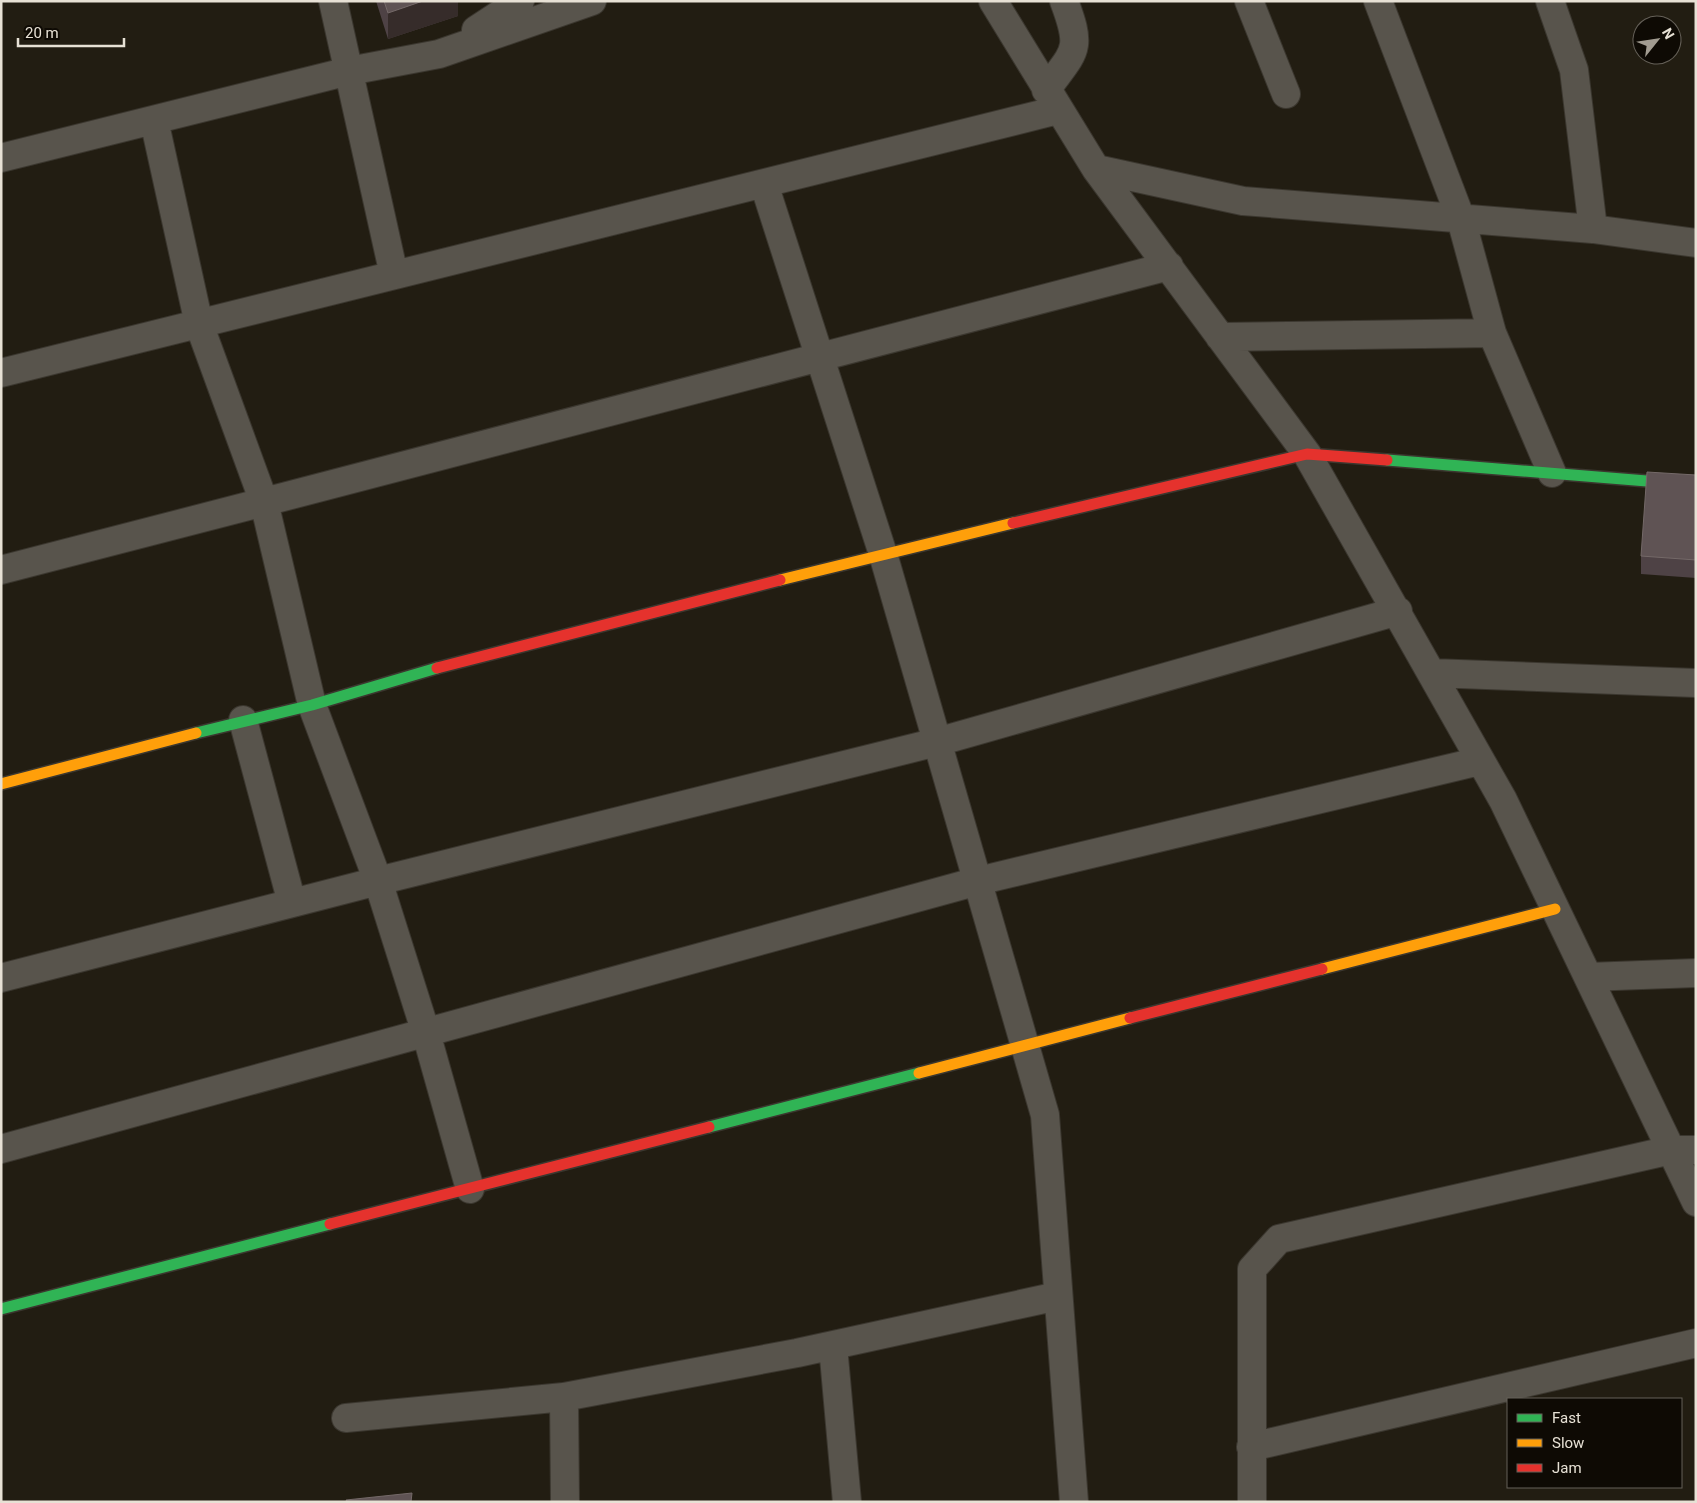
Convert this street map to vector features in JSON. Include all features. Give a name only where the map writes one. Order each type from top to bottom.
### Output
[{"type":"street","points":[[333,1],[394,275]]},
{"type":"street","points":[[439,54],[520,1]]},
{"type":"street","points":[[1,158],[349,71],[439,54],[592,1]]},
{"type":"street","points":[[993,1],[1052,100],[1096,168],[1307,454],[1398,611],[1503,800],[1588,977],[1683,1150],[1696,1202]]},
{"type":"street","points":[[1,373],[764,184],[1052,100],[1074,51],[1076,40],[1064,1]]},
{"type":"street","points":[[1249,1],[1286,94]]},
{"type":"street","points":[[1378,1],[1461,219],[1492,333],[1552,473]]},
{"type":"street","points":[[1550,1],[1574,70],[1593,229]]},
{"type":"street","points":[[154,120],[199,324],[264,502],[312,705],[378,881],[426,1033],[470,1189]]},
{"type":"street","points":[[1096,168],[1243,201],[1593,229],[1696,243]]},
{"type":"street","points":[[764,184],[883,554],[1045,1115],[1074,1502]]},
{"type":"street","points":[[1,570],[1170,266]]},
{"type":"street","points":[[1220,337],[1492,333]]},
{"type":"street","points":[[1,784],[243,720],[312,705],[451,664],[883,554],[1307,454],[1696,485]]},
{"type":"street","points":[[1,978],[378,881],[937,742],[1398,611]]},
{"type":"street","points":[[1432,672],[1696,683]]},
{"type":"street","points":[[243,720],[292,903]]},
{"type":"street","points":[[1,1149],[978,881],[1480,761]]},
{"type":"street","points":[[1,1309],[1555,909]]},
{"type":"street","points":[[1588,977],[1696,973]]},
{"type":"street","points":[[1252,1502],[1252,1269],[1279,1239],[1683,1150]]},
{"type":"street","points":[[346,1418],[564,1397],[833,1346],[1058,1296]]},
{"type":"street","points":[[1251,1447],[1696,1343]]},
{"type":"street","points":[[833,1346],[847,1502]]},
{"type":"street","points":[[564,1397],[566,1502]]},
{"type":"building","points":[[384,1],[423,1],[388,13]]},
{"type":"building","points":[[1647,472],[1696,475],[1696,560],[1641,556]]},
{"type":"building","points":[[412,1493],[411,1502],[347,1502],[346,1500]]},
{"type":"traffic: fast","points":[[1387,460],[1696,485]]},
{"type":"traffic: fast","points":[[196,733],[312,705],[437,668]]},
{"type":"traffic: fast","points":[[709,1127],[919,1073]]},
{"type":"traffic: fast","points":[[1,1309],[330,1224]]},
{"type":"traffic: slow","points":[[780,580],[1013,523]]},
{"type":"traffic: slow","points":[[1,784],[196,733]]},
{"type":"traffic: slow","points":[[1322,969],[1555,909]]},
{"type":"traffic: slow","points":[[919,1073],[1130,1018]]},
{"type":"traffic: jam","points":[[1013,523],[1307,454],[1387,460]]},
{"type":"traffic: jam","points":[[437,668],[780,580]]},
{"type":"traffic: jam","points":[[1130,1018],[1322,969]]},
{"type":"traffic: jam","points":[[330,1224],[709,1127]]}]
